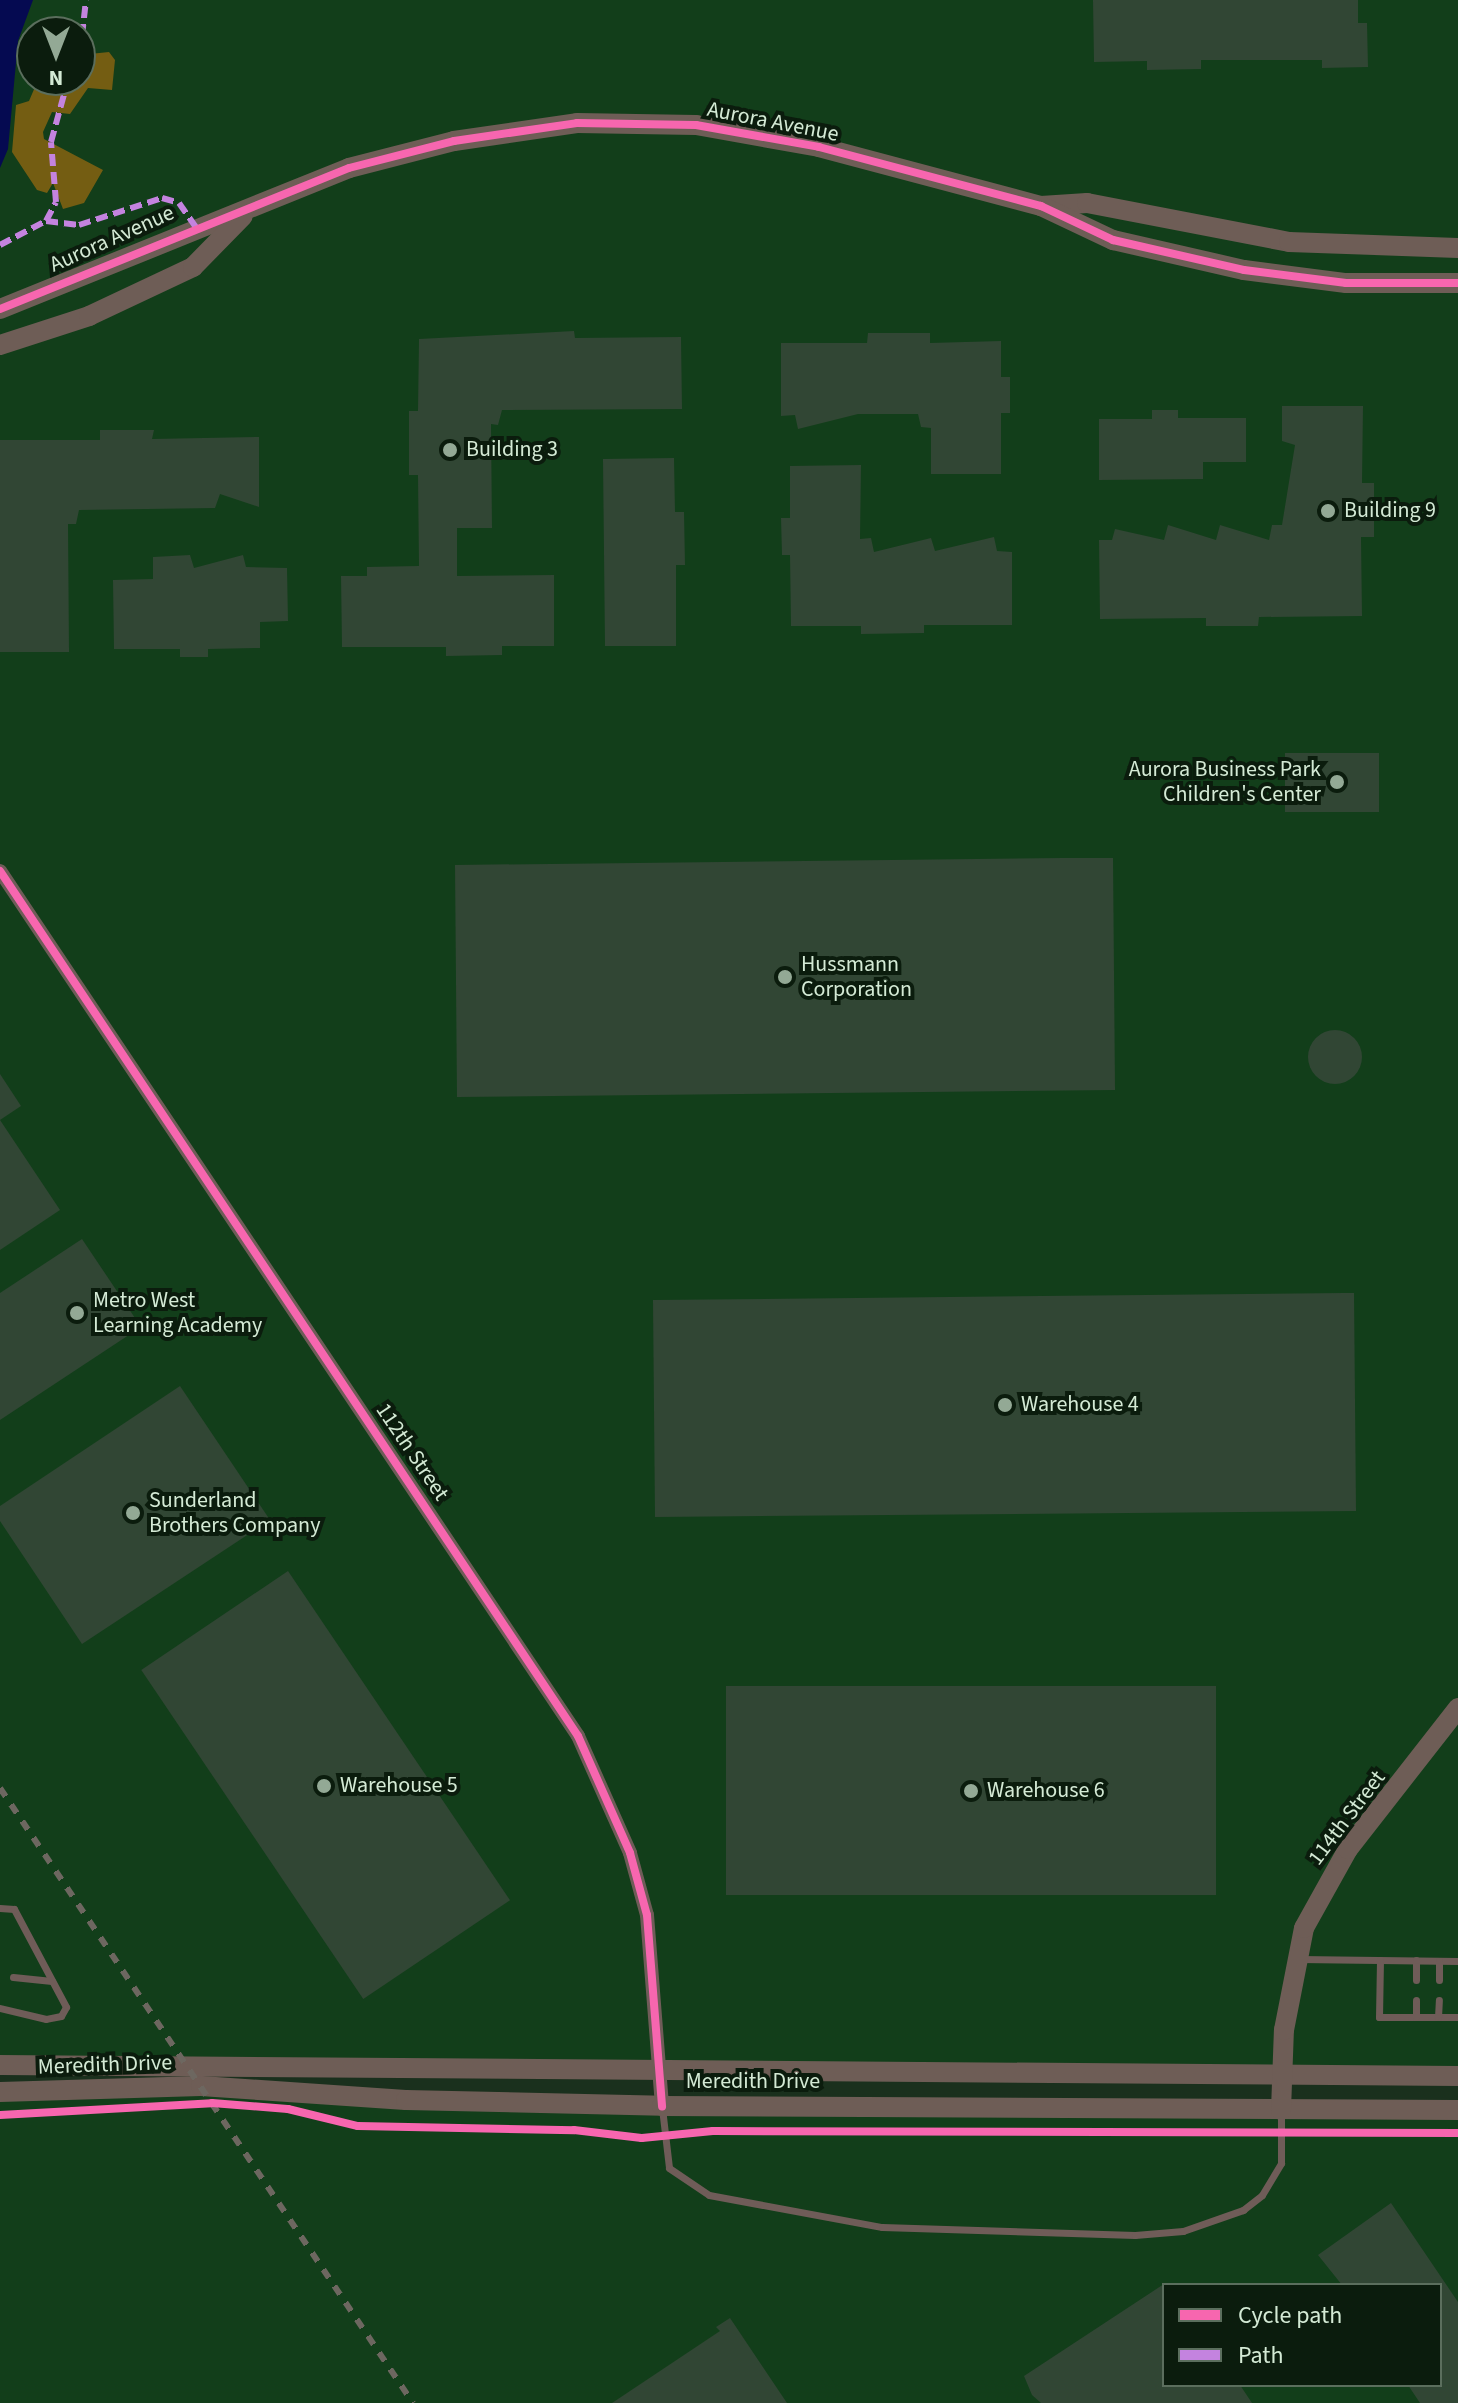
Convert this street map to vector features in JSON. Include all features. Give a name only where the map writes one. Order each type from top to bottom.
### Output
[{"type":"main road","name":"Aurora Avenue","points":[[0,309],[70,286],[181,234],[244,214],[397,152],[577,123],[696,125],[760,134],[1041,206],[1113,240],[1244,270],[1346,283],[1458,283]]},
{"type":"main road","name":"Aurora Avenue","points":[[1041,206],[1087,203],[1289,242],[1458,248]]},
{"type":"main road","name":"Aurora Avenue","points":[[0,345],[89,316],[193,267],[244,214]]},
{"type":"main road","name":"114th Street","points":[[1281,2110],[1280,2076],[1296,1959],[1304,1928],[1348,1849],[1458,1708]]},
{"type":"main road","name":"Meredith Drive","points":[[0,2065],[662,2073],[1458,2076]]},
{"type":"main road","name":"Meredith Drive","points":[[0,2092],[201,2086],[406,2100],[662,2106],[1458,2110]]},
{"type":"street","name":"112th Street","points":[[0,871],[578,1736],[630,1853],[647,1915],[662,2073],[662,2106]]},
{"type":"lane","points":[[0,1908],[14,1909],[66,2007],[61,2016],[0,2008]]},
{"type":"lane","points":[[1296,1959],[1458,1961]]},
{"type":"lane","points":[[1380,1960],[1379,2017],[1458,2017]]},
{"type":"lane","points":[[1416,1960],[1416,1980]]},
{"type":"lane","points":[[1439,1961],[1439,1980]]},
{"type":"lane","points":[[13,1977],[52,1981]]},
{"type":"lane","points":[[1416,2000],[1416,2017]]},
{"type":"lane","points":[[1438,2017],[1439,2000]]},
{"type":"lane","points":[[662,2106],[669,2168],[709,2195],[882,2227],[1104,2235],[1183,2231],[1243,2210],[1278,2171],[1281,2110]]},
{"type":"shaded area","points":[[0,0],[1458,0],[1458,2076],[0,2065]]},
{"type":"shaded area","points":[[0,0],[33,0],[27,16],[16,16],[16,63],[8,149],[0,168]]},
{"type":"shaded area","points":[[109,52],[115,60],[112,90],[96,89],[96,53]]},
{"type":"shaded area","points":[[31,96],[82,96],[70,114],[52,112],[43,132],[44,139],[103,170],[84,203],[63,209],[53,183],[47,193],[37,190],[12,152],[16,105],[29,101]]},
{"type":"shaded area","points":[[0,2092],[1458,2110],[1458,2403],[0,2403]]},
{"type":"building","points":[[1093,0],[1358,0],[1358,23],[1367,23],[1368,67],[1322,68],[1322,60],[1201,60],[1201,69],[1147,70],[1147,61],[1094,62]]},
{"type":"building","name":"Building 3","points":[[574,331],[575,338],[681,337],[682,409],[502,410],[498,425],[491,424],[492,528],[457,528],[457,576],[554,575],[554,646],[502,646],[502,655],[446,656],[446,647],[342,647],[341,576],[367,576],[367,567],[419,566],[418,475],[409,475],[409,411],[418,411],[419,339]]},
{"type":"building","points":[[868,333],[930,333],[930,343],[1001,341],[1001,377],[1010,377],[1010,413],[1001,413],[1001,474],[931,474],[931,428],[921,427],[918,414],[858,414],[798,429],[795,415],[781,416],[781,343],[867,343]]},
{"type":"building","name":"Building 9","points":[[1282,406],[1363,406],[1362,483],[1374,483],[1374,537],[1361,537],[1362,616],[1259,617],[1258,626],[1206,626],[1206,618],[1100,619],[1099,540],[1112,540],[1115,529],[1164,540],[1168,525],[1216,540],[1220,525],[1269,540],[1272,525],[1282,525],[1295,445],[1282,441]]},
{"type":"building","points":[[1152,410],[1178,410],[1178,418],[1246,418],[1246,462],[1203,462],[1203,479],[1099,480],[1099,419],[1152,419]]},
{"type":"building","points":[[100,430],[154,430],[152,439],[259,437],[259,507],[220,494],[215,508],[79,510],[76,524],[68,524],[69,652],[0,652],[0,440],[100,440]]},
{"type":"building","points":[[674,458],[675,512],[684,512],[685,565],[676,565],[676,646],[605,646],[603,459]]},
{"type":"building","points":[[861,465],[860,539],[871,538],[874,552],[931,538],[935,551],[994,537],[997,551],[1012,552],[1012,625],[924,625],[924,633],[861,634],[861,626],[791,626],[790,555],[782,555],[781,518],[790,518],[790,466]]},
{"type":"building","points":[[190,555],[194,568],[243,555],[246,567],[287,568],[288,621],[260,622],[260,648],[208,649],[208,657],[180,657],[180,649],[114,649],[113,580],[153,579],[153,557]]},
{"type":"building","name":"Aurora Business Park Children's Center","points":[[1285,753],[1379,753],[1379,812],[1285,812]]},
{"type":"building","name":"Hussmann Corporation","points":[[1113,858],[1115,1090],[457,1097],[455,865]]},
{"type":"building","points":[[1335,1030],[1354,1038],[1362,1057],[1354,1076],[1335,1084],[1316,1076],[1308,1057],[1316,1038]]},
{"type":"building","points":[[0,1074],[21,1106],[0,1120]]},
{"type":"building","points":[[0,1120],[60,1210],[0,1250]]},
{"type":"building","points":[[82,1239],[141,1327],[0,1420],[0,1293]]},
{"type":"building","name":"Warehouse 4","points":[[1354,1293],[1356,1511],[655,1517],[653,1300]]},
{"type":"building","name":"Sunderland Brothers Company","points":[[180,1386],[270,1520],[82,1644],[0,1521],[0,1506]]},
{"type":"building","name":"Warehouse 5","points":[[288,1571],[510,1900],[363,1999],[141,1670]]},
{"type":"building","name":"Warehouse 6","points":[[726,1686],[1216,1686],[1216,1895],[726,1895]]},
{"type":"building","points":[[1391,2203],[1458,2302],[1458,2403],[1420,2403],[1409,2387],[1442,2387],[1442,2283],[1340,2283],[1318,2255]]},
{"type":"building","points":[[1162,2285],[1162,2387],[1241,2387],[1252,2403],[1041,2403],[1032,2395],[1024,2376]]},
{"type":"building","points":[[730,2318],[787,2403],[612,2403],[720,2331],[716,2327]]},
{"type":"railway","points":[[0,1788],[413,2403]]},
{"type":"marked path","points":[[84,16],[86,0]]},
{"type":"marked path","points":[[0,245],[46,221],[56,202],[51,142],[64,96]]},
{"type":"marked path","points":[[46,221],[79,225],[162,198],[179,203],[197,229]]},
{"type":"cycle path","points":[[0,309],[349,168],[454,141],[577,123],[696,125],[819,147],[1041,206],[1113,240],[1244,270],[1346,283],[1458,283]]},
{"type":"cycle path","points":[[0,871],[578,1736],[630,1853],[647,1915],[662,2106]]},
{"type":"cycle path","points":[[0,2115],[212,2103],[288,2109],[358,2126],[574,2130],[642,2138],[713,2131],[1458,2133]]},
{"type":"place","name":"Building 3","points":[[450,450]]},
{"type":"place","name":"Building 9","points":[[1328,511]]},
{"type":"place","name":"Aurora Business Park Children's Center","points":[[1337,782]]},
{"type":"place","name":"Hussmann Corporation","points":[[785,977]]},
{"type":"place","name":"Metro West Learning Academy","points":[[77,1313]]},
{"type":"place","name":"Warehouse 4","points":[[1005,1405]]},
{"type":"place","name":"Sunderland Brothers Company","points":[[133,1513]]},
{"type":"place","name":"Warehouse 5","points":[[324,1786]]},
{"type":"place","name":"Warehouse 6","points":[[971,1791]]}]
